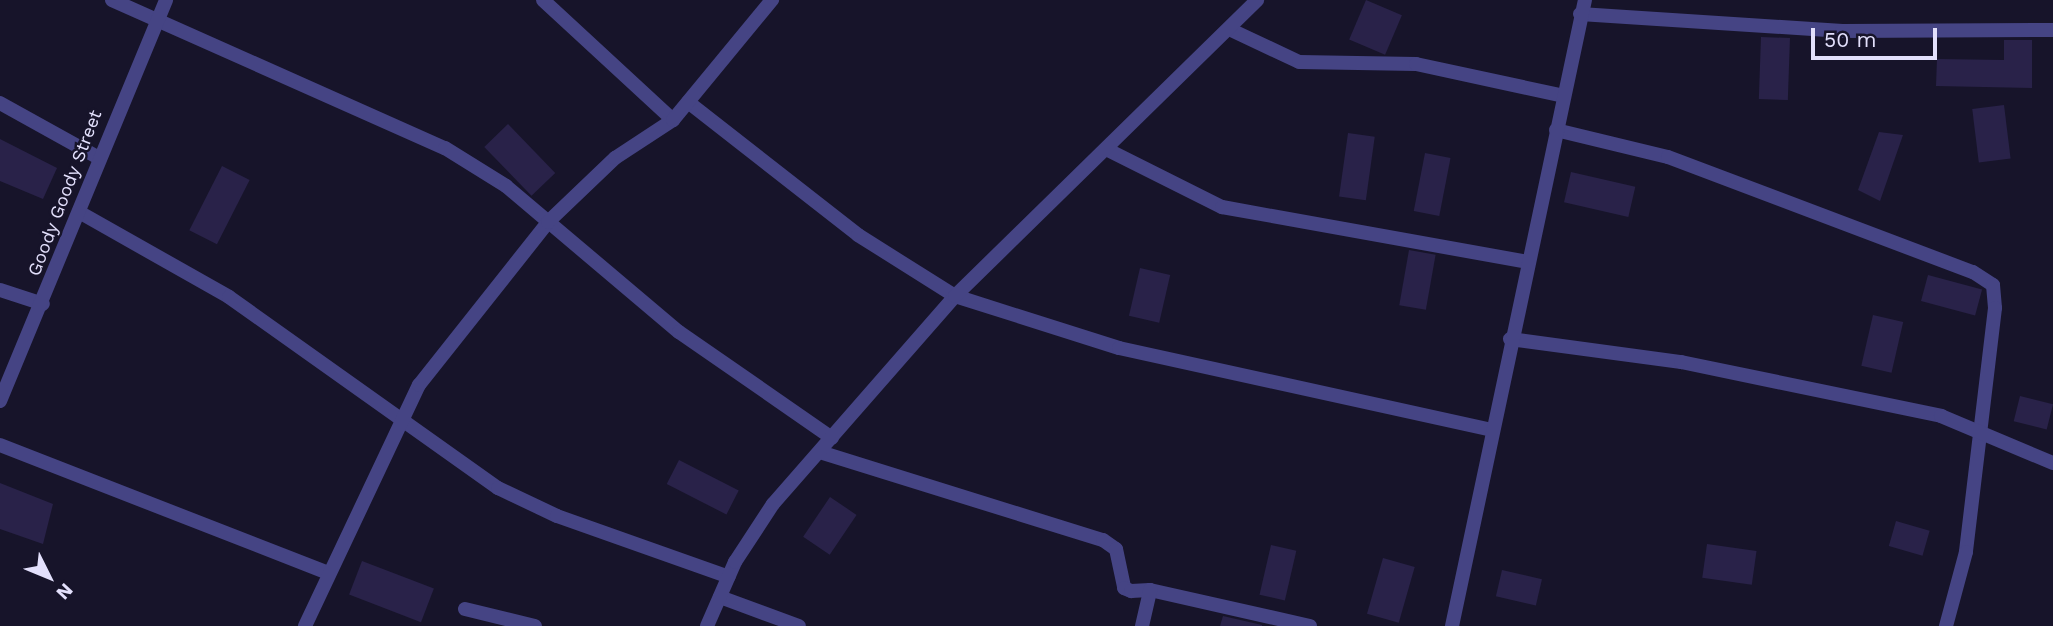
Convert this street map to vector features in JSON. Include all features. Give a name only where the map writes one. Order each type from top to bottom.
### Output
[{"type":"street","points":[[112,0],[445,148],[506,187],[679,332],[832,438]]},
{"type":"street","name":"Goody Goody Street","points":[[0,401],[43,304],[97,157],[166,0]]},
{"type":"street","points":[[543,0],[673,120]]},
{"type":"street","points":[[305,626],[328,573],[405,421],[419,385],[548,222],[615,158],[673,120],[772,0]]},
{"type":"street","points":[[707,626],[729,577],[773,504],[822,453],[832,438],[956,296],[1258,0]]},
{"type":"street","points":[[1452,626],[1510,339],[1582,7],[1842,31],[2053,30]]},
{"type":"street","points":[[1229,29],[1299,62],[1416,64],[1564,96]]},
{"type":"street","points":[[0,103],[97,157]]},
{"type":"street","points":[[688,103],[858,235],[956,296],[1119,348],[1492,430]]},
{"type":"street","points":[[1556,130],[1668,157],[1986,279],[1993,285],[1996,308],[1966,552],[1946,626]]},
{"type":"street","points":[[1106,149],[1222,207],[1527,262]]},
{"type":"street","points":[[79,212],[229,297],[498,488],[557,516],[729,577]]},
{"type":"street","points":[[0,290],[43,304]]},
{"type":"street","points":[[1510,339],[1681,362],[1941,416],[2053,463]]},
{"type":"street","points":[[0,445],[328,573]]},
{"type":"street","points":[[822,453],[1103,540],[1116,549],[1124,588],[1150,590],[1310,626]]},
{"type":"street","points":[[1142,626],[1150,590]]},
{"type":"street","points":[[720,597],[799,626]]},
{"type":"street","points":[[465,609],[535,626]]},
{"type":"building","points":[[1366,0],[1402,15],[1385,55],[1349,40]]},
{"type":"building","points":[[1761,37],[1790,38],[1788,100],[1759,99]]},
{"type":"building","points":[[2004,40],[2032,40],[2032,88],[1936,86],[1937,59],[2004,60]]},
{"type":"building","points":[[2004,105],[2011,159],[1979,162],[1972,109]]},
{"type":"building","points":[[508,124],[555,173],[531,196],[484,147]]},
{"type":"building","points":[[1879,132],[1903,135],[1880,201],[1858,190]]},
{"type":"building","points":[[1348,133],[1375,137],[1366,200],[1339,196]]},
{"type":"building","points":[[0,139],[57,168],[43,199],[0,181]]},
{"type":"building","points":[[1425,153],[1451,158],[1439,216],[1414,211]]},
{"type":"building","points":[[222,166],[250,180],[217,244],[189,230]]},
{"type":"building","points":[[1571,172],[1635,187],[1628,217],[1564,202]]},
{"type":"building","points":[[1409,250],[1436,255],[1426,310],[1399,305]]},
{"type":"building","points":[[1140,268],[1170,275],[1159,323],[1129,316]]},
{"type":"building","points":[[1928,275],[1982,289],[1975,316],[1921,301]]},
{"type":"building","points":[[1873,315],[1903,322],[1892,373],[1861,366]]},
{"type":"building","points":[[2020,396],[2053,404],[2047,429],[2014,421]]},
{"type":"building","points":[[679,460],[739,490],[726,514],[667,484]]},
{"type":"building","points":[[0,483],[53,504],[43,544],[0,529]]},
{"type":"building","points":[[830,497],[857,515],[830,555],[803,537]]},
{"type":"building","points":[[1896,521],[1930,531],[1922,556],[1889,546]]},
{"type":"building","points":[[1707,544],[1757,551],[1752,585],[1702,578]]},
{"type":"building","points":[[1271,545],[1296,551],[1285,601],[1260,595]]},
{"type":"building","points":[[1383,558],[1415,567],[1399,623],[1367,614]]},
{"type":"building","points":[[362,561],[434,589],[421,622],[349,595]]},
{"type":"building","points":[[1502,570],[1542,579],[1536,606],[1496,596]]},
{"type":"building","points":[[1223,616],[1262,625],[1262,626],[1220,626]]}]
